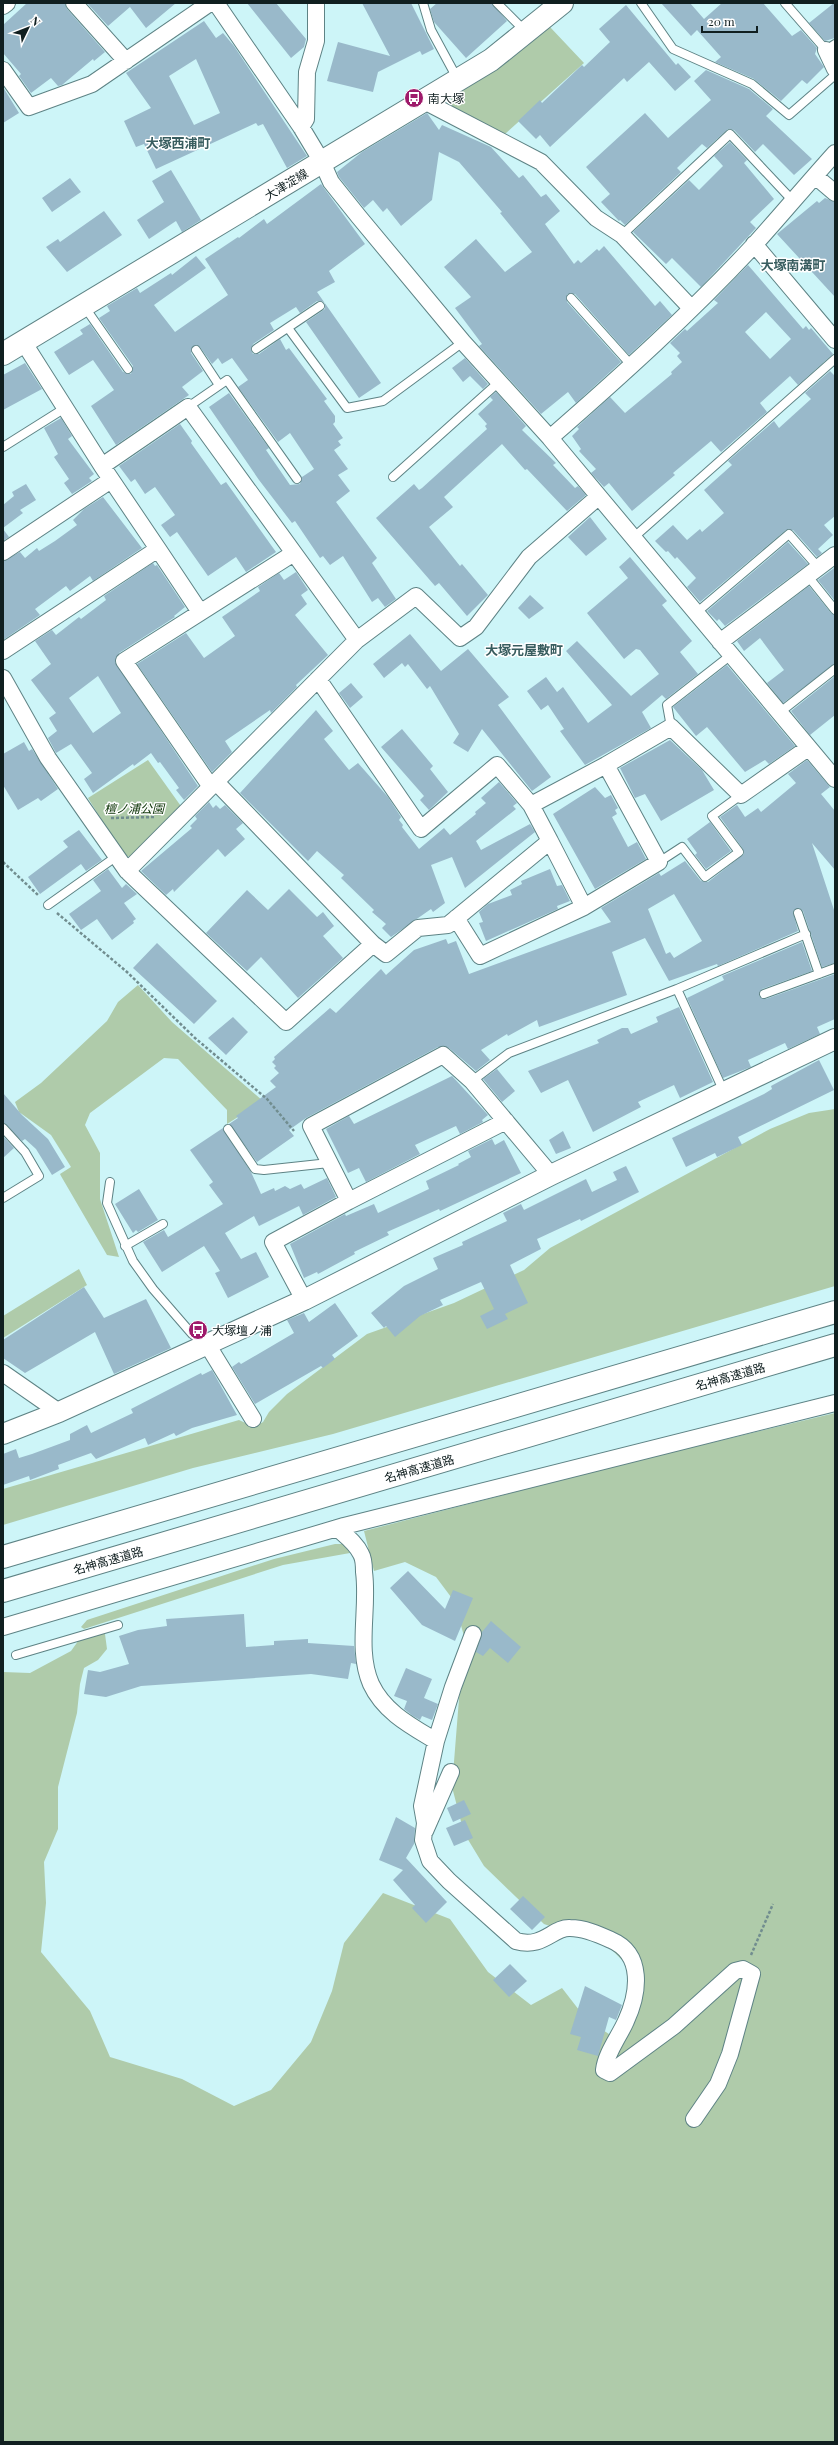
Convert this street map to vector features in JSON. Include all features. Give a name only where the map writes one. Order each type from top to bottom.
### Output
[{"type":"main road","name":"大津淀線","points":[[3,354],[24,343],[491,60],[562,3]]},
{"type":"main road","points":[[3,1557],[835,1312]]},
{"type":"main road","name":"名神高速道路","points":[[3,1591],[835,1345]]},
{"type":"street","points":[[3,6],[6,3]]},
{"type":"street","points":[[74,3],[126,61]]},
{"type":"street","points":[[3,70],[29,107],[92,84],[210,3]]},
{"type":"street","points":[[216,3],[301,127],[322,162],[331,182],[463,342],[550,438],[835,779]]},
{"type":"street","points":[[301,127],[306,119],[307,72],[316,41],[316,3]]},
{"type":"street","points":[[831,47],[835,69]]},
{"type":"street","points":[[424,101],[541,162],[596,218],[622,236],[691,308]]},
{"type":"street","points":[[550,438],[632,366],[691,308],[754,244],[835,153]]},
{"type":"street","points":[[815,176],[835,193]]},
{"type":"street","points":[[754,244],[835,340]]},
{"type":"street","points":[[24,343],[111,480],[200,612]]},
{"type":"street","points":[[102,466],[188,407],[357,640]]},
{"type":"street","points":[[3,552],[111,480]]},
{"type":"street","points":[[127,871],[357,640],[416,596],[460,638],[476,627],[529,557],[598,497]]},
{"type":"street","points":[[3,651],[158,549]]},
{"type":"street","points":[[294,553],[124,661],[213,784],[373,944],[386,954],[418,928],[448,925],[550,841]]},
{"type":"street","points":[[720,642],[835,554]]},
{"type":"street","points":[[3,678],[48,758],[127,871],[286,1022],[373,944]]},
{"type":"street","points":[[318,679],[421,829],[497,765],[531,805],[584,908]]},
{"type":"street","points":[[531,805],[606,765],[672,727],[741,795],[808,748]]},
{"type":"street","points":[[456,918],[480,956],[584,908],[659,862],[606,765]]},
{"type":"street","points":[[3,1434],[59,1412],[304,1300],[551,1175],[835,1039]]},
{"type":"street","points":[[349,1201],[311,1126],[443,1055],[472,1081],[551,1175]]},
{"type":"street","points":[[304,1300],[273,1242],[349,1201],[506,1121]]},
{"type":"street","points":[[207,1344],[253,1419]]},
{"type":"street","points":[[3,1373],[59,1412]]},
{"type":"street","points":[[3,1627],[337,1528],[835,1403]]},
{"type":"street","points":[[337,1528],[350,1539],[362,1555],[367,1594],[363,1639],[371,1683],[380,1697],[398,1718],[436,1741]]},
{"type":"street","points":[[474,1634],[453,1687],[436,1741],[422,1806],[423,1840],[430,1861],[449,1881],[516,1941],[525,1944],[539,1941],[569,1927],[593,1932],[621,1944],[635,1962],[637,1984],[627,2020],[605,2062],[604,2070],[610,2073],[674,2026],[735,1971],[745,1970],[752,1974],[730,2054],[718,2084],[694,2119]]},
{"type":"street","points":[[424,1834],[451,1772]]},
{"type":"lane","points":[[423,3],[431,30],[458,80]]},
{"type":"lane","points":[[497,3],[526,32]]},
{"type":"lane","points":[[641,3],[673,49],[752,84],[789,115],[835,75]]},
{"type":"lane","points":[[785,3],[831,47]]},
{"type":"lane","points":[[622,236],[730,134],[793,201]]},
{"type":"lane","points":[[571,298],[632,366]]},
{"type":"lane","points":[[84,306],[128,369]]},
{"type":"lane","points":[[256,349],[320,306]]},
{"type":"lane","points":[[288,328],[347,408],[383,401],[463,342]]},
{"type":"lane","points":[[196,350],[219,385]]},
{"type":"lane","points":[[633,538],[835,358]]},
{"type":"lane","points":[[188,407],[227,380],[297,480]]},
{"type":"lane","points":[[393,477],[499,382]]},
{"type":"lane","points":[[3,447],[65,408]]},
{"type":"lane","points":[[696,613],[789,534],[813,571],[835,610]]},
{"type":"lane","points":[[672,727],[667,705],[731,655]]},
{"type":"lane","points":[[779,713],[835,670]]},
{"type":"lane","points":[[659,862],[682,847],[705,878],[739,852],[712,816],[741,795]]},
{"type":"lane","points":[[48,905],[117,856]]},
{"type":"lane","points":[[798,913],[819,974]]},
{"type":"lane","points":[[472,1081],[509,1053],[677,989],[806,934]]},
{"type":"lane","points":[[764,994],[835,968]]},
{"type":"lane","points":[[677,989],[724,1093]]},
{"type":"lane","points":[[3,1128],[25,1152],[39,1176],[3,1198]]},
{"type":"lane","points":[[228,1129],[255,1169],[264,1170],[329,1163]]},
{"type":"lane","points":[[110,1182],[107,1203],[133,1261],[153,1289],[192,1334],[207,1344]]},
{"type":"lane","points":[[125,1246],[163,1224]]},
{"type":"lane","points":[[16,1655],[118,1626]]},
{"type":"path","points":[[104,818],[160,818],[170,828]]},
{"type":"path","points":[[3,862],[48,905],[127,972],[195,1038],[267,1099],[294,1132],[301,1133],[311,1126]]},
{"type":"path","points":[[745,1970],[774,1904]]},
{"type":"green space","points":[[550,27],[584,63],[505,134],[451,106],[451,93],[508,61]]},
{"type":"green space","name":"檀ノ浦公園","points":[[148,760],[183,809],[132,857],[124,856],[88,798]]},
{"type":"green space","points":[[138,985],[172,1022],[263,1101],[227,1124],[227,1110],[178,1059],[164,1058],[90,1113],[85,1125],[100,1153],[100,1199],[119,1257],[107,1255],[61,1176],[60,1174],[71,1167],[51,1135],[19,1112],[15,1102],[41,1083],[107,1021],[118,1002]]},
{"type":"green space","points":[[835,1109],[835,1286],[333,1434],[193,1468],[3,1525],[3,1489],[239,1420],[254,1427],[263,1422],[269,1412],[287,1394],[367,1334],[454,1303],[524,1270],[550,1248],[770,1129],[809,1113]]},
{"type":"green space","points":[[79,1269],[87,1285],[3,1338],[3,1316]]},
{"type":"green space","points":[[835,1413],[835,2442],[3,2442],[3,1672],[30,1673],[71,1651],[86,1630],[105,1634],[107,1649],[98,1660],[84,1668],[80,1684],[77,1713],[58,1787],[58,1829],[44,1862],[46,1903],[41,1952],[90,2011],[110,2057],[182,2079],[234,2106],[271,2090],[311,2042],[332,1991],[344,1943],[383,1893],[450,1919],[488,1972],[531,2005],[562,1988],[586,2019],[612,2036],[629,2025],[633,1971],[609,1947],[544,1924],[484,1866],[464,1833],[452,1787],[464,1636],[454,1601],[436,1577],[405,1562],[374,1571],[364,1531],[611,1467]]},
{"type":"green space","points":[[335,1544],[343,1544],[350,1553],[283,1565],[84,1629],[81,1627],[87,1620],[274,1559]]},
{"type":"building","points":[[27,3],[65,3],[67,9],[105,52],[94,61],[93,59],[62,85],[58,86],[51,78],[31,93],[19,76],[21,74],[3,53],[3,25]]},
{"type":"building","points":[[87,3],[176,3],[146,28],[130,7],[108,26]]},
{"type":"building","points":[[247,3],[276,3],[306,39],[304,47],[291,58]]},
{"type":"building","points":[[362,3],[411,3],[434,49],[422,55],[420,51],[378,72],[373,92],[327,81],[338,42],[390,56]]},
{"type":"building","points":[[437,3],[492,3],[507,21],[466,58],[434,22],[430,9]]},
{"type":"building","points":[[661,3],[690,3],[704,19],[722,3],[763,3],[792,36],[801,30],[817,48],[815,54],[824,67],[807,84],[802,80],[781,101],[754,79],[715,62],[721,57],[697,30],[691,36]]},
{"type":"building","points":[[834,3],[835,38],[825,41],[809,23]]},
{"type":"building","points":[[626,5],[676,65],[678,63],[691,77],[675,91],[649,62],[627,82],[624,78],[550,147],[540,135],[536,139],[518,121],[540,100],[542,103],[582,65],[584,67],[610,42],[599,29]]},
{"type":"building","points":[[204,21],[216,38],[223,33],[234,46],[307,156],[287,168],[263,124],[258,126],[256,123],[156,169],[144,144],[136,147],[124,121],[151,108],[126,73]],"holes":[[[196,59],[220,113],[194,125],[169,76]]]},
{"type":"building","points":[[706,70],[749,89],[773,109],[766,116],[812,159],[794,175],[763,144],[755,152],[734,130],[728,129],[707,148],[702,144],[677,168],[681,172],[625,225],[620,220],[619,221],[601,202],[610,194],[586,167],[645,113],[668,138],[711,100],[694,81]]},
{"type":"building","points":[[3,87],[19,113],[3,123]]},
{"type":"building","points":[[427,113],[439,130],[442,125],[491,147],[519,178],[523,175],[541,197],[546,194],[560,211],[545,224],[574,264],[578,260],[581,263],[597,249],[599,251],[604,246],[655,306],[660,301],[672,315],[629,355],[575,294],[567,294],[567,302],[621,362],[576,403],[568,392],[541,414],[479,346],[482,344],[455,308],[471,297],[444,267],[476,239],[505,272],[532,252],[500,213],[502,212],[459,162],[439,152],[432,200],[401,226],[387,208],[383,212],[373,200],[364,208],[339,177],[337,172],[362,152]]},
{"type":"building","points":[[730,142],[747,160],[744,163],[774,199],[750,222],[756,228],[701,287],[672,258],[666,264],[633,232],[689,180],[699,190],[723,166],[714,156]]},
{"type":"building","points":[[171,170],[201,220],[182,232],[176,221],[149,239],[137,220],[164,202],[152,181]]},
{"type":"building","points":[[70,178],[81,192],[52,212],[42,198]]},
{"type":"building","points":[[321,184],[365,244],[329,271],[335,282],[317,292],[325,303],[322,301],[317,301],[300,313],[296,307],[270,323],[274,330],[253,344],[251,350],[253,354],[259,354],[280,339],[286,350],[289,348],[327,399],[324,401],[335,416],[335,422],[333,424],[343,438],[338,441],[341,445],[334,450],[348,469],[338,475],[350,491],[336,502],[377,558],[372,563],[396,599],[385,607],[378,598],[372,602],[343,556],[330,565],[323,556],[320,558],[295,521],[292,523],[259,480],[209,407],[229,393],[269,448],[266,450],[290,485],[300,484],[302,477],[314,469],[290,433],[278,442],[238,387],[248,380],[232,358],[222,364],[218,358],[212,364],[200,347],[193,346],[191,353],[203,371],[182,387],[189,395],[116,445],[91,406],[114,390],[93,360],[69,375],[54,352],[83,334],[80,330],[90,324],[123,372],[131,374],[133,366],[99,318],[110,311],[107,306],[137,288],[140,293],[171,273],[172,275],[196,256],[206,268],[154,305],[175,332],[228,295],[205,259],[238,237],[239,238],[264,219],[267,224]]},
{"type":"building","points":[[825,198],[835,202],[835,297],[777,234],[817,201],[819,203]]},
{"type":"building","points":[[104,211],[122,235],[67,272],[46,247],[58,239],[60,242]]},
{"type":"building","points":[[748,265],[803,329],[806,326],[809,330],[811,328],[833,354],[798,385],[790,376],[760,403],[767,412],[721,452],[711,441],[673,473],[675,475],[632,511],[609,483],[604,487],[591,473],[596,469],[579,451],[581,449],[572,436],[579,429],[577,427],[610,397],[625,413],[672,374],[671,372],[682,362],[677,356],[680,353],[670,343],[685,329],[687,331],[718,303],[714,300]],"holes":[[[766,312],[791,339],[770,359],[745,332]]]},
{"type":"building","points":[[325,303],[381,383],[359,398],[306,322],[325,309]]},
{"type":"building","points":[[465,358],[488,384],[483,389],[470,376],[463,382],[452,368]]},
{"type":"building","points":[[25,363],[42,389],[3,410],[3,375]]},
{"type":"building","points":[[830,371],[835,376],[835,516],[824,525],[833,535],[818,549],[822,553],[817,557],[793,530],[786,530],[700,602],[687,587],[696,578],[677,557],[675,559],[668,551],[666,552],[655,541],[673,525],[687,540],[700,529],[702,532],[724,513],[704,490],[732,465],[728,461],[774,421],[779,428],[811,399],[805,393]]},
{"type":"building","points":[[496,392],[526,426],[522,430],[556,463],[553,465],[575,488],[578,486],[586,495],[567,511],[527,469],[525,470],[502,444],[444,497],[453,507],[429,527],[460,566],[462,564],[488,595],[467,616],[439,583],[435,586],[376,518],[414,484],[419,490],[422,488],[487,429],[485,426],[487,424],[478,414],[493,400],[490,397]]},
{"type":"building","points":[[61,418],[72,436],[68,439],[94,474],[89,478],[92,481],[72,494],[64,483],[69,479],[54,457],[58,454],[44,428]]},
{"type":"building","points":[[180,424],[192,441],[191,443],[221,485],[226,482],[276,552],[246,572],[236,557],[208,576],[177,532],[170,537],[161,525],[175,515],[155,487],[145,494],[135,479],[131,482],[119,466]]},
{"type":"building","points":[[26,484],[36,500],[20,510],[23,513],[3,528],[3,505],[14,496],[12,492]]},
{"type":"building","points":[[103,497],[142,548],[93,581],[90,576],[70,591],[66,586],[35,609],[40,615],[3,640],[3,561],[20,552],[25,558],[37,548],[39,551],[55,541],[77,525],[73,520],[84,509]]},
{"type":"building","points":[[590,517],[607,539],[586,556],[568,537]]},
{"type":"building","points":[[3,529],[9,537],[3,541]]},
{"type":"building","points":[[788,542],[808,564],[725,626],[719,619],[717,621],[707,611]]},
{"type":"building","points":[[630,557],[667,601],[662,605],[692,641],[680,652],[698,674],[666,699],[662,695],[642,712],[651,728],[585,765],[560,731],[564,729],[548,705],[541,710],[527,691],[546,677],[557,692],[563,687],[588,723],[612,705],[566,651],[577,641],[631,696],[659,674],[640,650],[636,649],[624,659],[587,613],[628,578],[619,567]]},
{"type":"building","points":[[153,563],[155,566],[157,565],[185,607],[174,616],[175,617],[119,653],[115,662],[198,786],[184,800],[176,790],[179,788],[160,762],[158,763],[151,753],[93,793],[84,779],[92,773],[71,744],[56,753],[48,738],[57,731],[49,718],[56,713],[31,680],[51,664],[35,641],[52,630],[56,635],[79,617],[81,619],[106,600],[104,596]],"holes":[[[98,676],[121,713],[93,733],[69,698]]]},
{"type":"building","points":[[834,568],[835,570],[835,601],[818,580]]},
{"type":"building","points":[[296,572],[308,590],[301,595],[307,604],[295,615],[328,655],[296,685],[297,687],[271,713],[270,710],[225,741],[232,752],[212,772],[137,664],[186,633],[204,658],[235,636],[222,617],[260,591],[258,587],[279,573],[284,580]]},
{"type":"building","points":[[809,586],[831,613],[835,615],[835,664],[783,703],[767,683],[784,670],[760,638],[744,651],[737,641]]},
{"type":"building","points":[[530,595],[544,608],[529,619],[518,608]]},
{"type":"building","points":[[410,634],[441,671],[468,649],[509,697],[498,705],[551,777],[532,791],[482,729],[468,752],[453,743],[459,734],[430,686],[427,689],[408,664],[405,667],[402,663],[384,678],[373,664]]},
{"type":"building","points":[[727,665],[795,746],[769,764],[765,760],[745,772],[707,727],[696,736],[673,707]]},
{"type":"building","points":[[835,676],[835,715],[810,735],[791,711]]},
{"type":"building","points":[[351,683],[363,697],[350,708],[339,693]]},
{"type":"building","points":[[316,710],[333,731],[324,739],[349,770],[358,763],[388,797],[401,817],[399,820],[403,825],[402,827],[419,849],[444,828],[450,835],[476,814],[475,812],[486,803],[481,798],[499,782],[517,803],[513,806],[516,809],[476,841],[481,850],[530,824],[535,832],[465,888],[452,857],[431,865],[445,903],[433,912],[431,909],[391,937],[382,928],[386,924],[372,912],[374,910],[341,878],[344,875],[317,851],[308,861],[240,793]]},
{"type":"building","points":[[402,729],[433,766],[430,769],[448,792],[429,810],[420,800],[424,796],[381,747]]},
{"type":"building","points":[[670,740],[702,770],[714,790],[661,821],[645,794],[635,798],[620,768]]},
{"type":"building","points":[[24,742],[29,751],[32,749],[58,789],[41,801],[38,798],[18,810],[3,785],[3,754]]},
{"type":"building","points":[[807,760],[830,787],[821,794],[835,811],[835,870],[812,843],[835,913],[835,963],[822,967],[803,911],[799,908],[793,912],[798,931],[718,966],[717,964],[669,981],[645,938],[612,952],[627,995],[539,1027],[537,1020],[508,1036],[507,1034],[481,1050],[490,1060],[476,1071],[449,1048],[438,1047],[306,1118],[289,1130],[294,1136],[257,1162],[229,1124],[238,1118],[236,1116],[276,1087],[270,1081],[279,1073],[274,1068],[276,1066],[272,1062],[275,1059],[274,1057],[330,1008],[336,1013],[381,969],[386,975],[414,950],[446,939],[448,944],[456,941],[469,974],[611,922],[601,908],[659,873],[661,876],[685,861],[701,881],[708,882],[744,854],[743,849],[720,817],[737,805],[745,817],[758,808],[761,812],[796,783],[788,774]],"holes":[[[674,894],[702,941],[674,958],[670,952],[666,954],[648,909]]]},
{"type":"building","points":[[595,787],[605,798],[611,795],[618,808],[615,810],[617,814],[612,817],[628,847],[637,842],[646,859],[595,889],[553,814]]},
{"type":"building","points":[[209,802],[213,808],[216,805],[220,809],[225,805],[243,823],[236,829],[245,839],[225,857],[218,849],[174,892],[173,889],[166,895],[141,871],[192,828],[190,826],[197,819],[195,816]]},
{"type":"building","points":[[710,822],[731,851],[706,869],[695,855],[697,853],[687,839]]},
{"type":"building","points":[[79,830],[102,860],[86,871],[81,864],[40,894],[28,877],[68,847],[63,841]]},
{"type":"building","points":[[108,869],[122,888],[126,884],[137,894],[124,903],[136,919],[133,921],[134,923],[112,940],[97,919],[81,930],[69,914],[101,891],[93,880]]},
{"type":"building","points":[[550,869],[557,886],[562,885],[570,901],[557,906],[558,909],[486,941],[479,923],[483,922],[479,912],[488,904],[512,895],[510,890],[522,884],[521,881]]},
{"type":"building","points":[[289,889],[317,917],[323,912],[334,926],[323,936],[343,958],[298,998],[261,957],[247,971],[206,933],[247,890],[268,910]]},
{"type":"building","points":[[802,942],[812,971],[762,989],[759,996],[766,999],[835,974],[835,1019],[817,1027],[820,1034],[788,1049],[785,1043],[748,1060],[751,1067],[723,1078],[687,998],[724,980],[722,976]]},
{"type":"building","points":[[157,943],[217,1001],[194,1024],[133,968]]},
{"type":"building","points":[[679,1007],[713,1082],[680,1098],[674,1085],[638,1102],[641,1107],[593,1132],[568,1080],[541,1093],[528,1071],[599,1043],[597,1040],[622,1028],[628,1028],[631,1034],[658,1022],[656,1017]]},
{"type":"building","points":[[233,1017],[248,1032],[226,1055],[208,1038]]},
{"type":"building","points":[[819,1060],[834,1090],[738,1137],[742,1145],[717,1157],[715,1153],[686,1167],[672,1138],[764,1094],[772,1089],[771,1086]]},
{"type":"building","points":[[497,1069],[515,1091],[502,1102],[483,1079]]},
{"type":"building","points":[[452,1076],[488,1115],[482,1120],[483,1122],[460,1134],[456,1126],[415,1145],[420,1154],[366,1182],[359,1168],[348,1173],[326,1129],[349,1116],[354,1124]]},
{"type":"building","points":[[3,1093],[22,1115],[48,1139],[65,1167],[52,1175],[36,1149],[25,1139],[22,1141],[3,1123]]},
{"type":"building","points":[[223,1128],[251,1172],[261,1194],[274,1188],[275,1191],[285,1186],[290,1189],[301,1184],[304,1189],[327,1178],[336,1197],[303,1215],[299,1206],[259,1226],[254,1216],[225,1233],[241,1259],[256,1252],[269,1277],[228,1298],[215,1273],[220,1271],[204,1246],[162,1272],[143,1242],[164,1230],[168,1237],[223,1204],[209,1185],[213,1182],[190,1150]]},
{"type":"building","points":[[563,1131],[571,1148],[556,1154],[549,1140]]},
{"type":"building","points":[[3,1136],[14,1148],[3,1158]]},
{"type":"building","points":[[492,1139],[495,1145],[504,1140],[521,1173],[440,1211],[439,1209],[387,1232],[389,1235],[354,1252],[355,1254],[318,1274],[317,1272],[304,1278],[290,1244],[345,1214],[346,1216],[374,1204],[378,1213],[429,1189],[426,1181],[459,1165],[458,1164],[471,1157],[468,1151]]},
{"type":"building","points":[[626,1166],[639,1192],[581,1221],[580,1219],[537,1239],[541,1249],[510,1265],[528,1303],[505,1314],[508,1319],[487,1329],[480,1316],[494,1309],[481,1282],[440,1300],[443,1305],[420,1316],[395,1337],[386,1326],[384,1328],[371,1313],[404,1286],[438,1269],[433,1258],[463,1245],[462,1242],[507,1221],[503,1213],[521,1204],[524,1210],[586,1179],[592,1192],[617,1180],[613,1172]]},
{"type":"building","points":[[139,1189],[158,1220],[138,1232],[136,1230],[133,1233],[115,1204]]},
{"type":"building","points":[[84,1287],[104,1318],[146,1299],[171,1348],[114,1374],[95,1332],[25,1373],[3,1358],[3,1340]]},
{"type":"building","points":[[335,1303],[358,1336],[332,1355],[335,1359],[323,1368],[321,1366],[255,1404],[232,1367],[239,1362],[241,1364],[294,1333],[287,1320],[304,1313],[309,1322]]},
{"type":"building","points":[[212,1370],[237,1415],[192,1428],[176,1436],[174,1433],[148,1445],[145,1438],[96,1459],[91,1453],[58,1465],[59,1469],[30,1480],[29,1476],[3,1485],[3,1454],[16,1449],[19,1458],[32,1454],[70,1440],[70,1434],[87,1425],[91,1433],[133,1413],[131,1409],[201,1373],[202,1375]]},
{"type":"building","points":[[408,1571],[445,1609],[453,1590],[473,1598],[455,1641],[422,1625],[390,1588]]},
{"type":"building","points":[[244,1614],[246,1647],[274,1645],[274,1641],[308,1639],[308,1643],[354,1646],[356,1664],[351,1663],[348,1679],[311,1674],[141,1686],[106,1697],[84,1694],[88,1670],[100,1672],[129,1664],[119,1636],[138,1630],[167,1626],[166,1619]]},
{"type":"building","points":[[491,1621],[521,1647],[508,1663],[490,1648],[483,1656],[476,1652],[482,1632]]},
{"type":"building","points":[[406,1668],[432,1679],[424,1698],[438,1704],[432,1720],[422,1716],[420,1720],[413,1716],[404,1709],[407,1701],[394,1696]]},
{"type":"building","points":[[464,1800],[471,1814],[453,1822],[447,1808]]},
{"type":"building","points":[[396,1817],[415,1828],[414,1844],[406,1858],[447,1902],[426,1923],[412,1908],[415,1905],[393,1880],[403,1870],[379,1860]]},
{"type":"building","points":[[465,1820],[473,1838],[454,1846],[446,1828]]},
{"type":"building","points":[[523,1896],[545,1917],[532,1930],[510,1909]]},
{"type":"building","points":[[510,1964],[527,1981],[509,1997],[493,1980]]},
{"type":"building","points":[[585,1986],[622,2005],[616,2020],[609,2017],[598,2056],[577,2050],[581,2037],[570,2034]]},
{"type":"place","name":"南大塚","points":[[414,98]]},
{"type":"place","name":"大塚壇ノ浦","points":[[198,1330]]},
{"type":"district","name":"大塚西浦町","points":[[178,142]]},
{"type":"district","name":"大塚南溝町","points":[[793,264]]},
{"type":"district","name":"大塚元屋敷町","points":[[524,649]]}]
